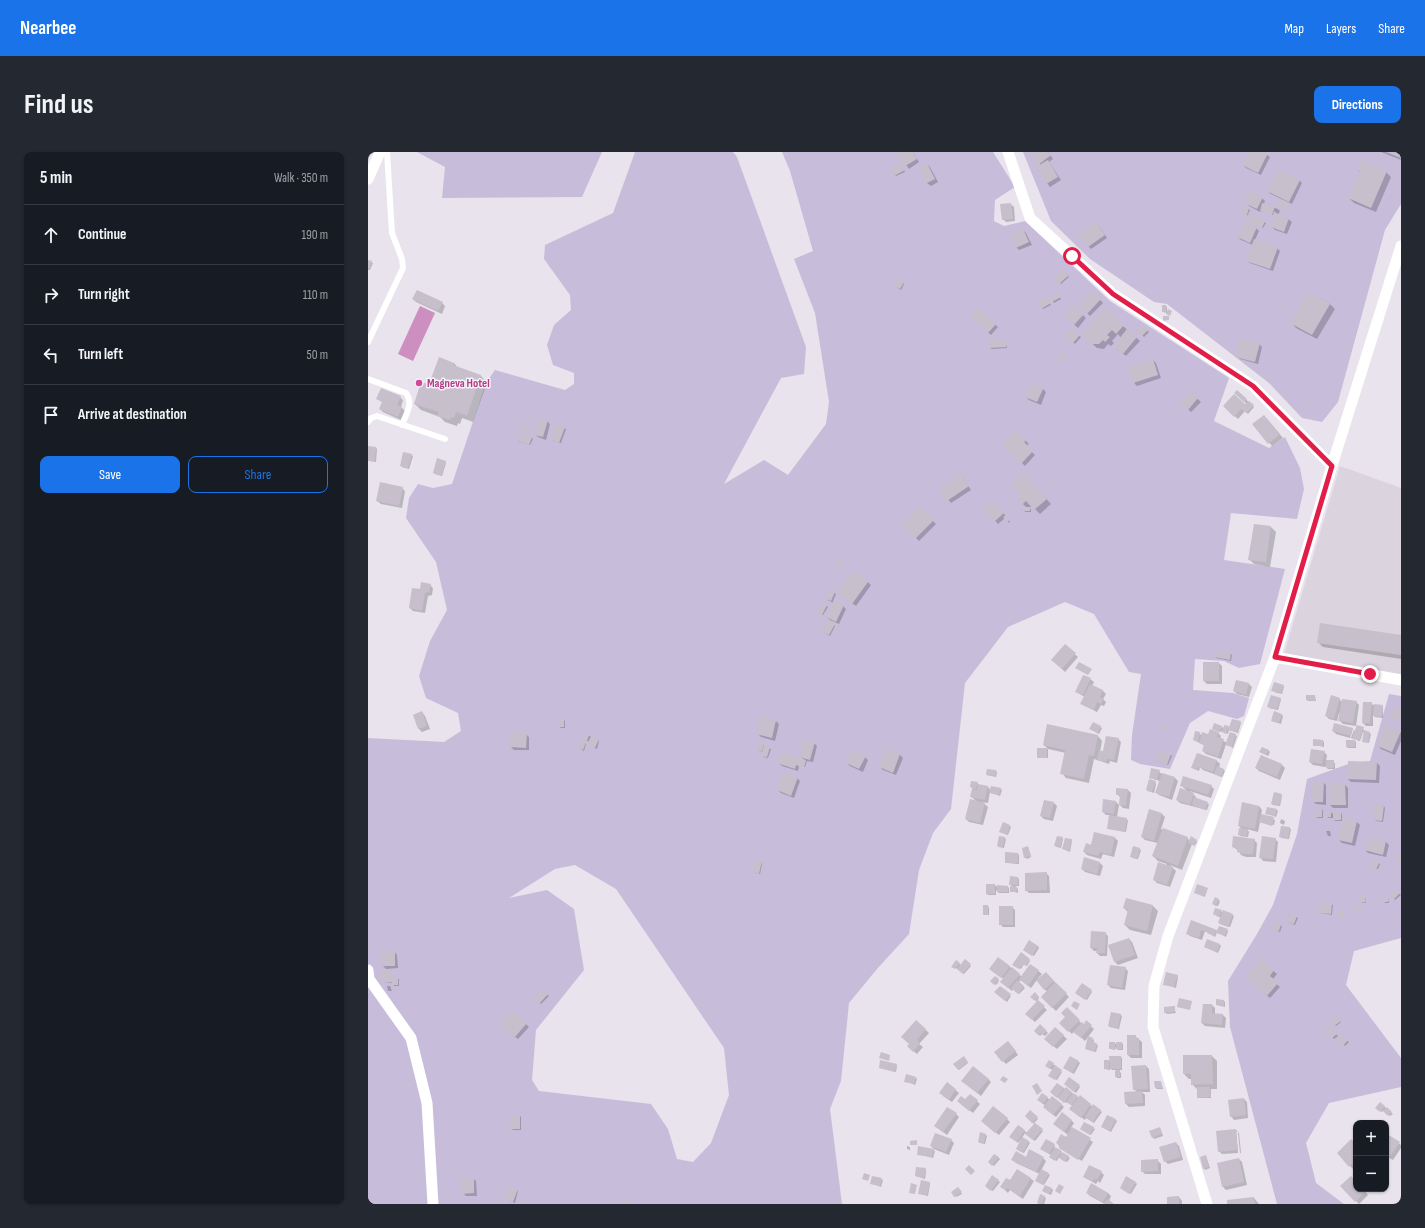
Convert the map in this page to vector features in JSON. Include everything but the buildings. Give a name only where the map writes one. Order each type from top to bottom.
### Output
[{"type":"street","points":[[368,179],[380,152]]},
{"type":"street","points":[[1008,152],[1030,218],[1113,294],[1253,386],[1332,466]]},
{"type":"street","points":[[1207,1204],[1153,1027],[1154,986],[1168,936],[1275,657],[1332,466],[1401,246]]},
{"type":"street","points":[[1275,657],[1401,680]]},
{"type":"street","points":[[368,970],[369,979],[411,1038],[427,1103],[433,1204]]},
{"type":"lane","points":[[368,342],[403,268],[402,259],[392,233],[387,152]]},
{"type":"lane","points":[[368,379],[406,393],[410,398],[410,404],[402,425]]},
{"type":"lane","points":[[368,422],[371,418],[377,416],[445,439]]},
{"type":"shaded area","points":[[417,152],[602,152],[582,197],[442,198],[445,167]]},
{"type":"shaded area","points":[[635,152],[733,152],[737,157],[806,347],[804,374],[781,378],[724,484],[764,460],[788,475],[826,424],[829,402],[815,313],[794,259],[813,251],[790,171],[782,152],[993,152],[1015,187],[995,200],[994,221],[1004,226],[1025,221],[1110,301],[1229,378],[1214,421],[1269,448],[1285,437],[1300,468],[1304,489],[1297,519],[1231,513],[1224,560],[1285,569],[1260,664],[1239,668],[1224,661],[1195,659],[1193,690],[1233,693],[1249,698],[1244,716],[1237,719],[1208,711],[1190,723],[1170,769],[1140,764],[1131,760],[1132,735],[1141,674],[1129,672],[1094,614],[1065,602],[1008,627],[965,683],[951,809],[933,833],[919,870],[909,934],[849,1003],[841,1081],[830,1109],[842,1204],[368,1204],[368,738],[444,742],[461,731],[458,713],[426,698],[419,676],[430,641],[447,610],[436,562],[406,518],[409,498],[418,484],[433,488],[452,484],[486,383],[495,370],[565,390],[574,384],[574,373],[553,365],[547,345],[554,325],[571,310],[570,295],[544,259],[545,245],[613,213]],"holes":[[[575,865],[616,889],[724,1048],[729,1095],[711,1143],[693,1162],[677,1159],[668,1129],[651,1104],[539,1091],[532,1080],[536,1030],[584,970],[574,909],[547,890],[509,898],[555,869]]]},
{"type":"shaded area","points":[[1023,152],[1401,152],[1401,204],[1385,230],[1338,402],[1322,422],[1302,418],[1269,383],[1167,304],[1154,302],[1090,259],[1051,221]]},
{"type":"shaded area","points":[[420,306],[435,313],[413,361],[398,354]]},
{"type":"shaded area","points":[[1340,466],[1401,488],[1401,674],[1284,654]]},
{"type":"shaded area","points":[[1389,694],[1401,696],[1401,938],[1354,951],[1346,985],[1401,1058],[1401,1087],[1329,1103],[1306,1143],[1316,1183],[1344,1204],[1277,1204],[1230,1027],[1228,981],[1273,905],[1297,834],[1307,779],[1351,763],[1370,761]]},
{"type":"place","name":"Magneva Hotel","points":[[419,383]]},
{"type":"route","points":[[1072,256],[1113,294],[1253,386],[1332,466],[1275,657],[1370,674]]}]
